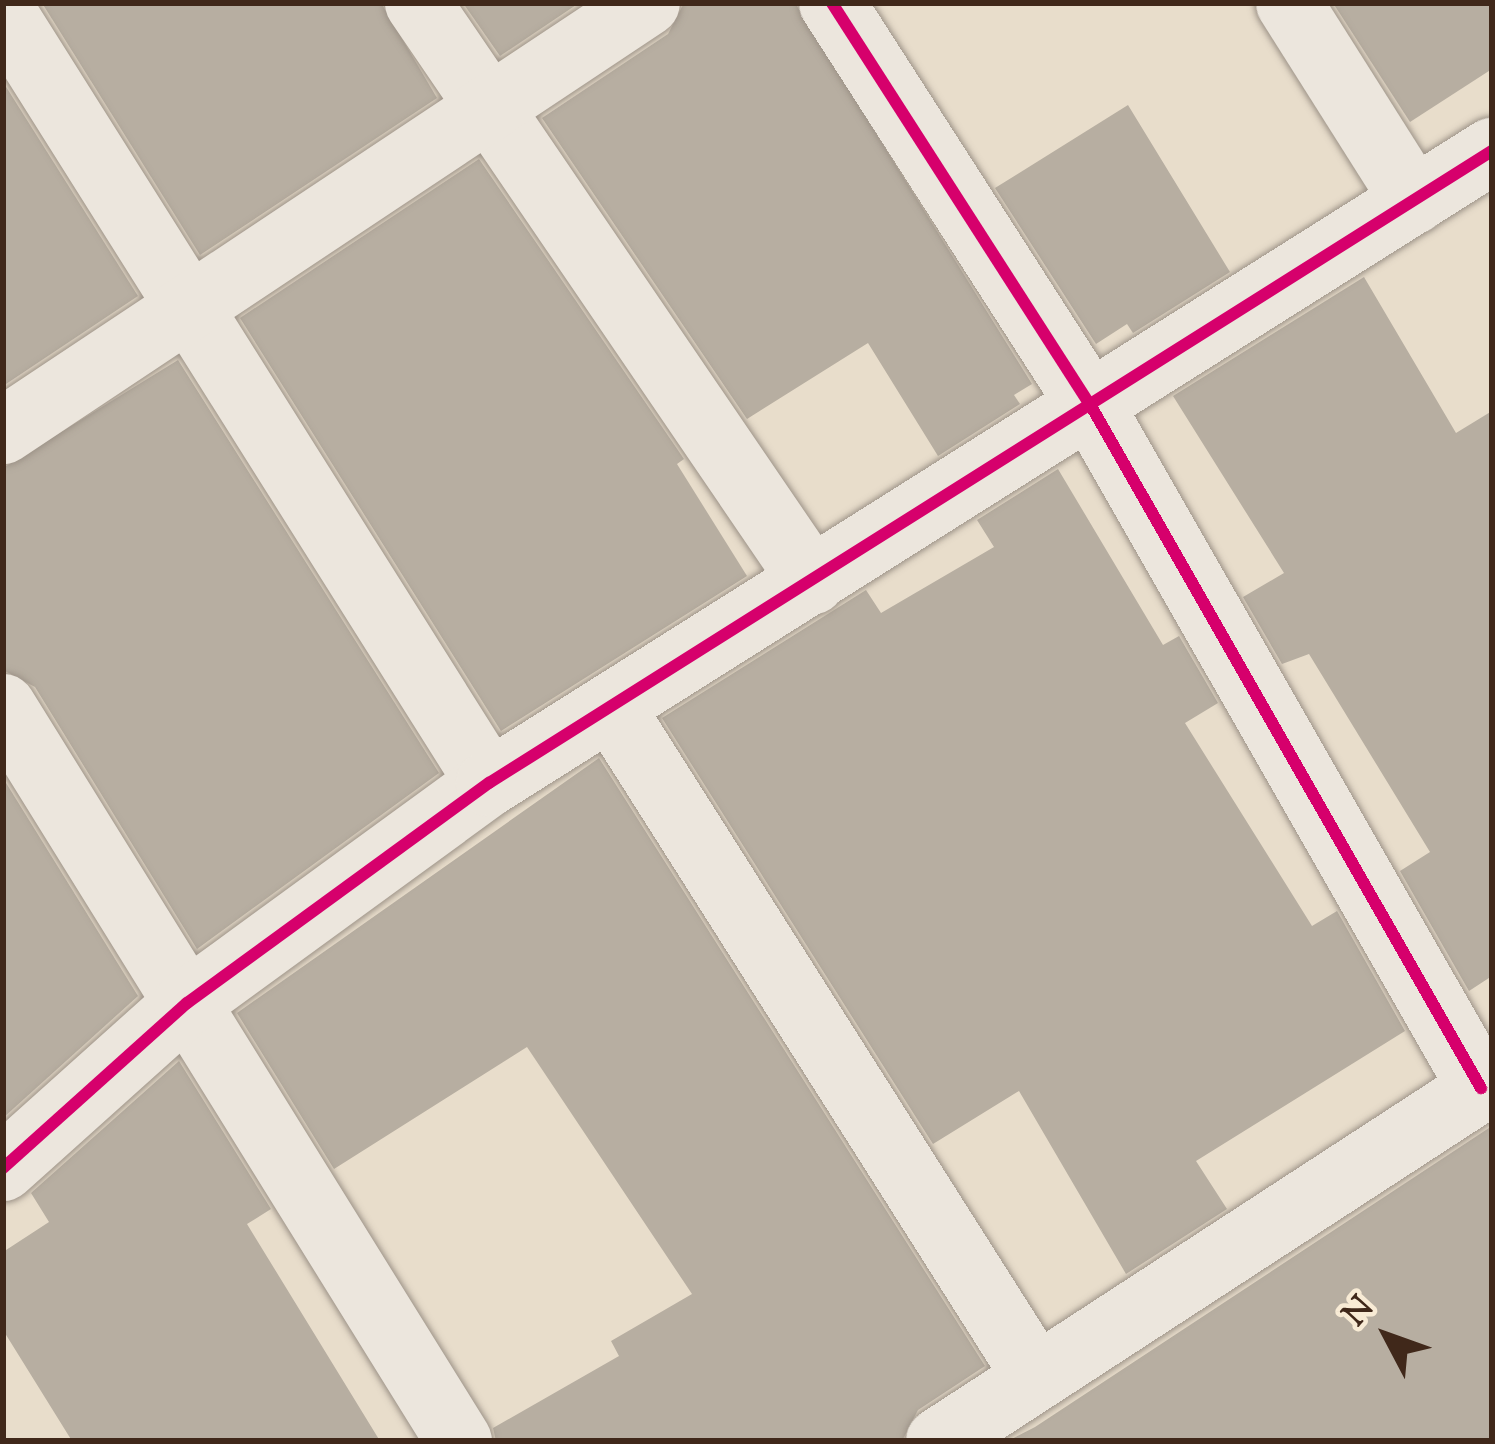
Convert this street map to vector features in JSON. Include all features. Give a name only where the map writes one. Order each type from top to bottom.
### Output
[{"type":"street","points":[[418,3],[485,111],[812,581]]},
{"type":"street","points":[[3,431],[647,3]]},
{"type":"street","points":[[832,3],[1091,406],[1487,1085],[939,1441]]},
{"type":"street","points":[[1289,3],[1414,200]]},
{"type":"street","points":[[3,12],[192,304],[490,784]]},
{"type":"street","points":[[3,1168],[187,1003],[490,784],[1492,151]]},
{"type":"street","points":[[3,707],[459,1441]]},
{"type":"street","points":[[611,707],[1036,1377]]},
{"type":"building","points":[[42,3],[381,3],[437,98],[200,255]]},
{"type":"building","points":[[463,3],[579,3],[500,56]]},
{"type":"building","points":[[684,3],[795,3],[1032,384],[1014,395],[1020,404],[938,456],[868,343],[747,419],[542,118],[668,34]]},
{"type":"building","points":[[1333,3],[1492,3],[1492,69],[1410,122]]},
{"type":"building","points":[[3,82],[138,296],[3,386]]},
{"type":"building","points":[[1128,105],[1230,272],[1133,333],[1127,324],[1096,344],[995,188]]},
{"type":"building","points":[[479,159],[684,459],[677,464],[747,576],[501,731],[240,318]]},
{"type":"building","points":[[1364,277],[1456,433],[1492,411],[1492,976],[1469,991],[1400,871],[1430,852],[1309,654],[1282,664],[1243,597],[1284,573],[1173,396]]},
{"type":"building","points":[[178,360],[439,773],[197,949],[35,687],[3,670],[3,468]]},
{"type":"building","points":[[1058,469],[1163,645],[1179,636],[1218,703],[1185,723],[1312,926],[1337,911],[1405,1031],[1196,1161],[1227,1209],[1126,1274],[1019,1091],[933,1144],[662,718],[866,590],[881,613],[994,547],[977,520]]},
{"type":"building","points":[[599,758],[985,1366],[918,1410],[902,1441],[496,1441],[493,1428],[619,1356],[611,1341],[692,1294],[527,1047],[334,1169],[237,1013]]},
{"type":"building","points":[[3,778],[138,996],[3,1118]]},
{"type":"building","points":[[179,1061],[271,1209],[247,1224],[380,1441],[72,1441],[3,1330],[3,1252],[49,1222],[31,1193]]},
{"type":"building","points":[[1492,1126],[1492,1441],[1008,1441],[1035,1427]]},
{"type":"cycle path","points":[[832,3],[1091,406],[1481,1088]]},
{"type":"cycle path","points":[[3,1168],[187,1003],[489,783],[1492,151]]}]
